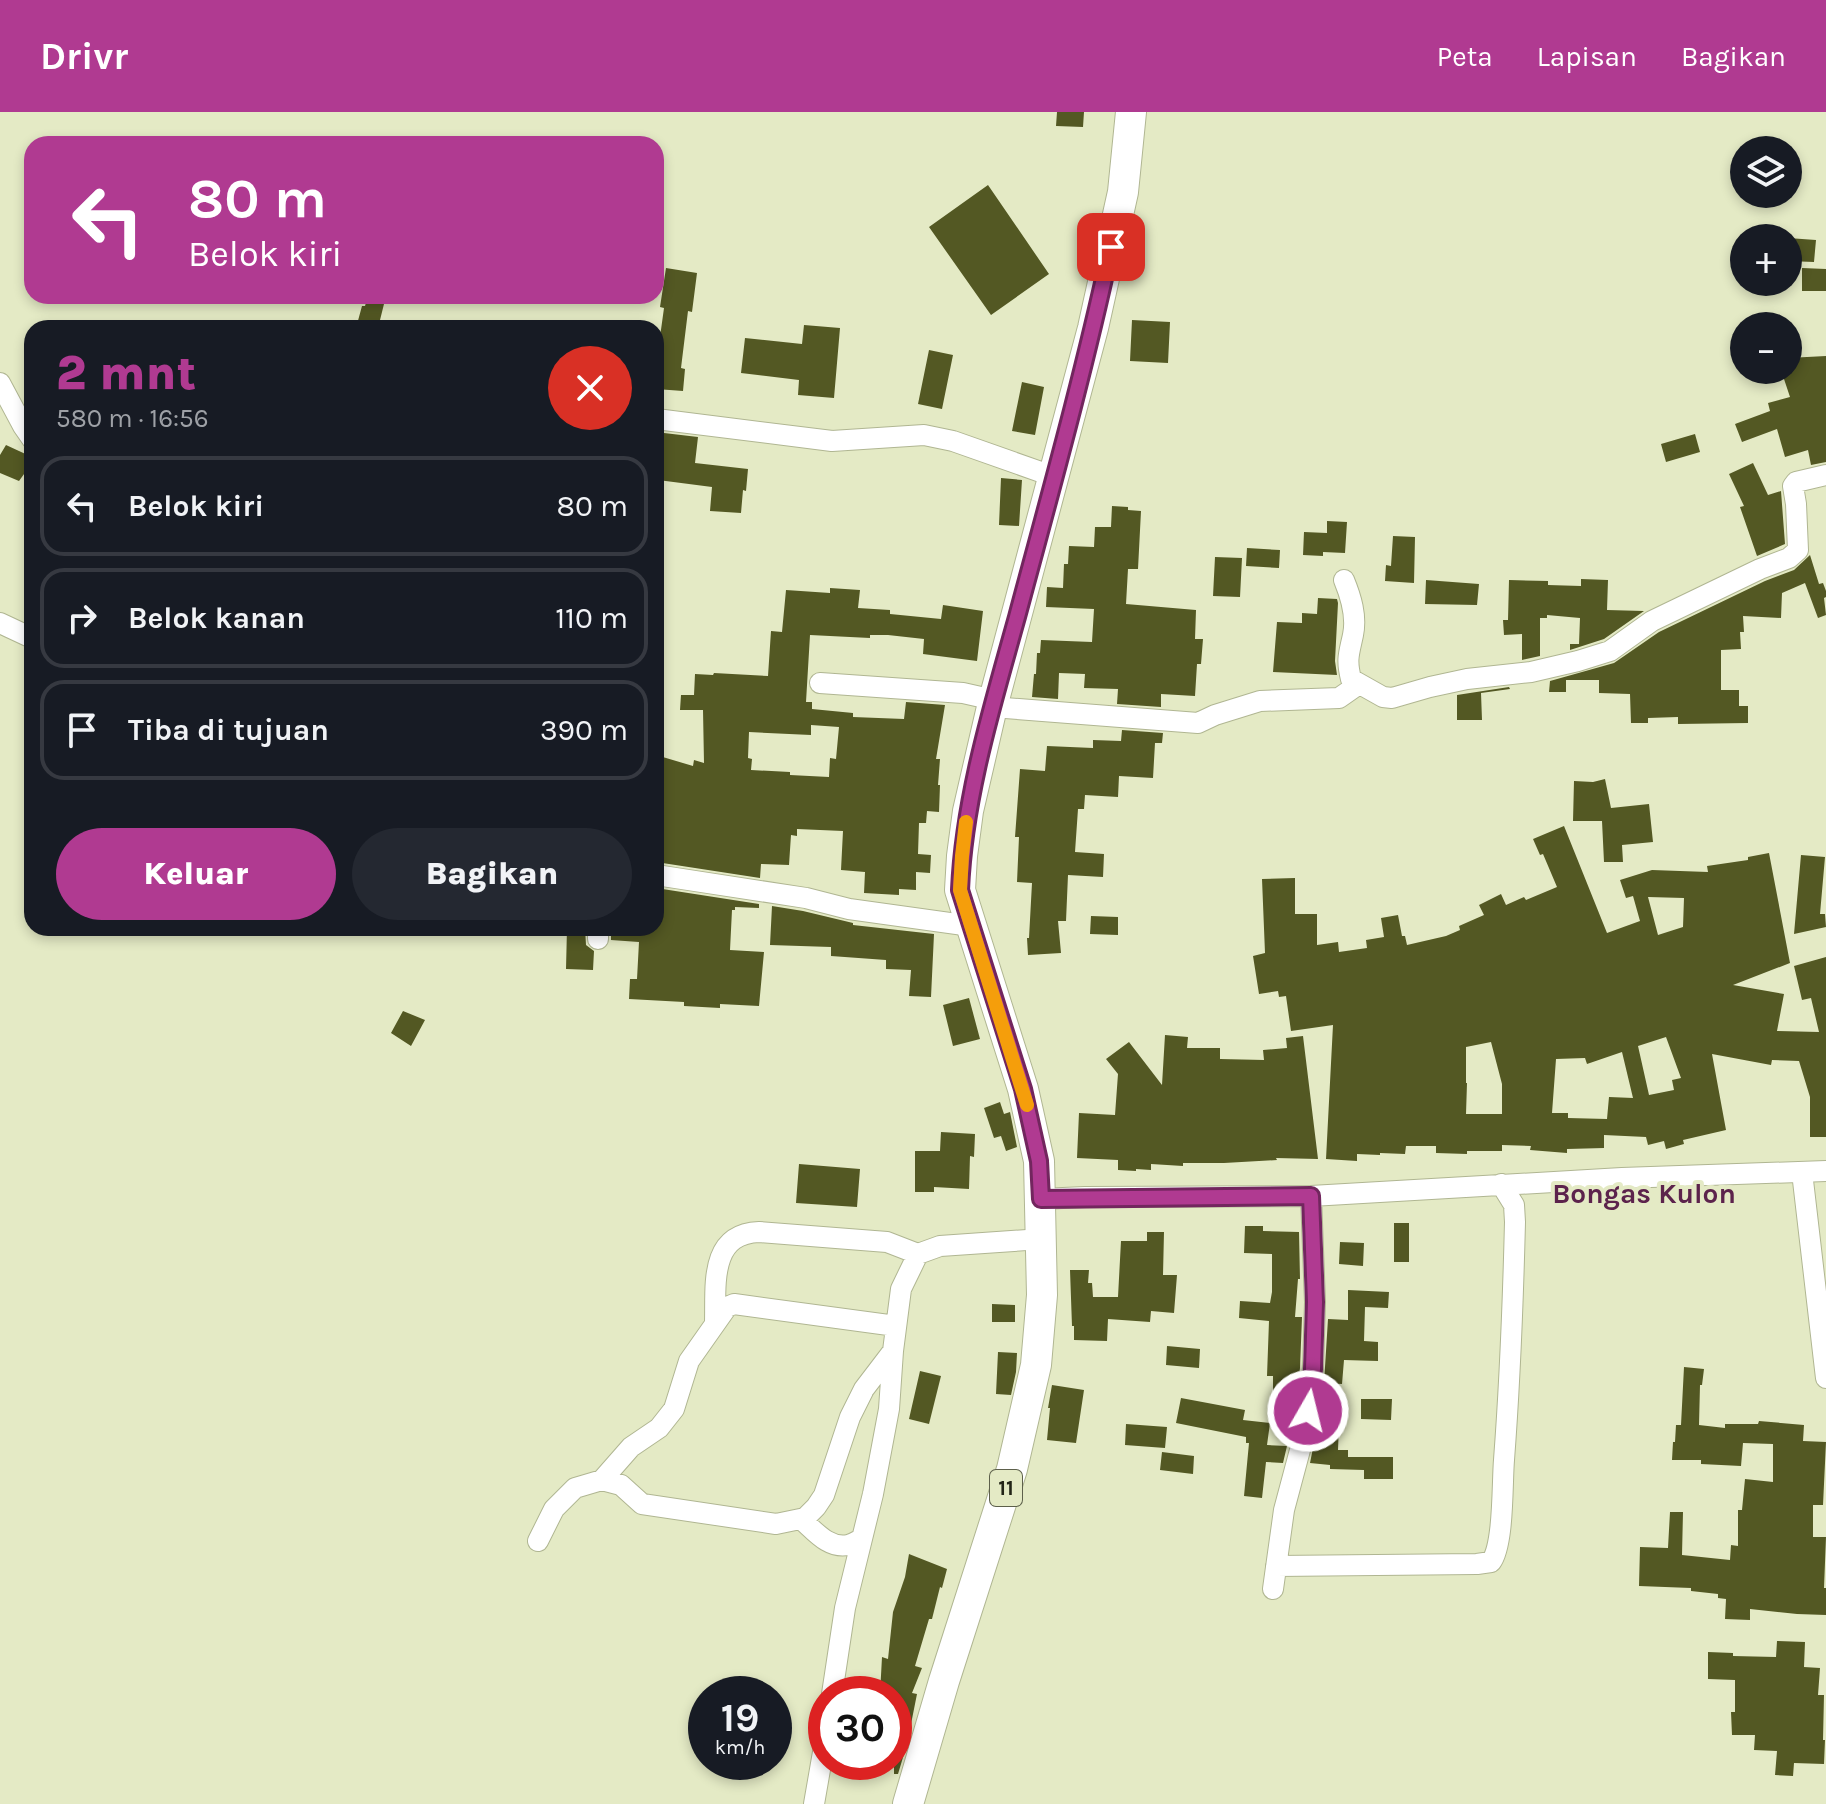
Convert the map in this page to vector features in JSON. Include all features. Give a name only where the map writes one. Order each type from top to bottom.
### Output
[{"type":"highway","name":"11","points":[[908,1804],[1012,1469],[1036,1365],[1042,1295],[1039,1161],[1023,1089],[960,890],[962,856],[968,811],[993,704],[1093,328],[1123,192],[1131,112]]},
{"type":"street","points":[[0,383],[24,427]]},
{"type":"street","points":[[664,420],[832,441],[924,435],[953,441],[1055,477]]},
{"type":"street","points":[[1344,580],[1355,613],[1354,634],[1348,651],[1351,679],[1383,697],[1392,698],[1467,679],[1531,672],[1610,651],[1652,621],[1789,558],[1798,550],[1793,486],[1796,482],[1826,475]]},
{"type":"street","points":[[0,623],[24,634]]},
{"type":"street","points":[[820,683],[963,693],[993,704],[1198,723],[1260,701],[1339,698],[1359,684]]},
{"type":"street","points":[[664,876],[806,898],[849,909],[971,926]]},
{"type":"street","points":[[1041,1199],[1311,1196],[1501,1184],[1826,1171]]},
{"type":"street","points":[[1802,1172],[1826,1378]]},
{"type":"street","points":[[1276,1566],[1477,1564],[1491,1562],[1496,1556],[1508,1422],[1515,1222],[1514,1205],[1501,1184]]},
{"type":"street","points":[[1273,1589],[1284,1510],[1300,1450],[1313,1369],[1315,1302],[1311,1196]]},
{"type":"street","points":[[715,1322],[719,1260],[723,1249],[743,1233],[887,1242],[918,1254],[940,1246],[1042,1239]]},
{"type":"street","points":[[835,1676],[845,1608],[873,1494],[889,1409],[901,1289],[918,1254]]},
{"type":"street","points":[[602,1480],[631,1447],[659,1428],[674,1409],[689,1361],[727,1307],[734,1304],[896,1326]]},
{"type":"street","points":[[538,1541],[554,1509],[575,1488],[602,1480],[621,1485],[642,1504],[776,1524],[805,1518],[824,1495],[850,1417],[864,1389],[893,1351]]},
{"type":"street","points":[[801,1519],[821,1538],[837,1544],[848,1545],[861,1539]]},
{"type":"street","points":[[814,1804],[818,1780]]},
{"type":"building","points":[[1057,112],[1084,112],[1083,127],[1056,126]]},
{"type":"building","points":[[988,185],[1049,274],[991,315],[929,227]]},
{"type":"building","points":[[1802,239],[1816,240],[1814,262],[1802,262]]},
{"type":"building","points":[[666,268],[697,273],[692,312],[688,311],[681,368],[685,369],[683,391],[664,390],[664,308],[660,307],[664,304]]},
{"type":"building","points":[[1802,268],[1826,269],[1826,291],[1802,291]]},
{"type":"building","points":[[384,304],[380,320],[358,320],[362,306]]},
{"type":"building","points":[[1132,320],[1170,322],[1168,363],[1130,361]]},
{"type":"building","points":[[804,325],[840,328],[834,398],[798,395],[799,380],[741,373],[745,338],[802,344]]},
{"type":"building","points":[[929,350],[953,355],[942,409],[918,404]]},
{"type":"building","points":[[1826,356],[1826,462],[1811,465],[1808,450],[1785,457],[1777,429],[1742,442],[1735,424],[1770,411],[1768,403],[1790,397],[1786,384],[1802,384],[1802,357]]},
{"type":"building","points":[[1022,382],[1044,387],[1035,435],[1012,431]]},
{"type":"building","points":[[664,433],[698,437],[695,463],[748,469],[741,513],[710,511],[712,487],[664,481]]},
{"type":"building","points":[[1695,434],[1700,452],[1666,462],[1661,444]]},
{"type":"building","points":[[6,445],[24,453],[24,474],[19,481],[0,473],[0,455]]},
{"type":"building","points":[[1753,463],[1768,495],[1781,491],[1785,544],[1757,556],[1740,507],[1744,506],[1729,474]]},
{"type":"building","points":[[1001,478],[1022,480],[1019,526],[999,525]]},
{"type":"building","points":[[1112,506],[1141,511],[1138,569],[1128,569],[1126,604],[1196,610],[1195,639],[1203,639],[1201,664],[1197,664],[1195,696],[1161,694],[1161,707],[1117,704],[1118,689],[1084,688],[1085,674],[1059,673],[1058,699],[1032,697],[1041,640],[1092,642],[1094,609],[1046,607],[1047,587],[1063,588],[1064,564],[1068,564],[1069,546],[1094,547],[1095,527],[1111,527]]},
{"type":"building","points":[[1327,521],[1347,522],[1345,553],[1303,555],[1304,532],[1327,533]]},
{"type":"building","points":[[1393,536],[1415,537],[1414,583],[1385,581],[1386,565],[1391,566]]},
{"type":"building","points":[[1247,548],[1280,550],[1279,568],[1246,566]]},
{"type":"building","points":[[1810,555],[1819,584],[1823,583],[1826,591],[1826,615],[1818,618],[1805,583],[1782,593],[1781,618],[1743,616],[1741,649],[1721,650],[1721,690],[1739,690],[1739,706],[1748,706],[1748,723],[1678,724],[1678,717],[1648,718],[1648,723],[1631,723],[1630,694],[1599,693],[1599,680],[1566,680],[1566,692],[1549,692],[1550,681],[1614,663],[1659,632],[1794,570]]},
{"type":"building","points":[[1215,557],[1242,558],[1240,597],[1213,596]]},
{"type":"building","points":[[1581,579],[1608,580],[1607,610],[1644,611],[1604,639],[1570,650],[1570,644],[1579,644],[1580,618],[1547,615],[1547,618],[1540,618],[1540,656],[1522,660],[1522,634],[1504,635],[1503,620],[1508,620],[1509,580],[1581,586]]},
{"type":"building","points":[[1426,580],[1479,584],[1477,605],[1425,604]]},
{"type":"building","points":[[830,588],[860,590],[858,608],[890,610],[890,614],[941,619],[943,605],[983,611],[977,661],[923,654],[924,639],[888,635],[870,635],[870,638],[810,635],[806,702],[812,702],[812,709],[853,713],[853,717],[904,719],[906,702],[945,705],[936,759],[940,759],[939,812],[927,811],[926,823],[919,823],[918,854],[931,855],[930,873],[916,872],[916,890],[899,889],[899,895],[864,893],[865,872],[841,870],[843,831],[797,829],[797,836],[791,835],[789,865],[761,864],[760,878],[664,863],[664,757],[693,766],[694,760],[704,763],[703,710],[680,710],[681,695],[694,695],[695,674],[768,676],[771,631],[782,632],[786,590],[830,593]],"holes":[[[811,725],[839,727],[836,759],[830,758],[829,777],[751,770],[749,732],[811,735]]]},
{"type":"building","points":[[1318,598],[1337,599],[1338,603],[1337,675],[1273,672],[1277,622],[1302,623],[1302,613],[1317,614]]},
{"type":"building","points":[[1509,687],[1481,693],[1482,720],[1457,720],[1457,695]]},
{"type":"building","points":[[1122,730],[1163,733],[1162,743],[1155,743],[1153,778],[1119,776],[1118,797],[1085,795],[1084,809],[1078,809],[1075,852],[1104,854],[1103,877],[1068,875],[1066,921],[1058,921],[1061,953],[1028,955],[1032,883],[1017,882],[1019,837],[1015,837],[1020,769],[1045,771],[1047,746],[1093,748],[1093,740],[1121,741]]},
{"type":"building","points":[[1605,779],[1611,808],[1649,804],[1653,842],[1622,845],[1623,862],[1604,862],[1602,821],[1573,821],[1574,781]]},
{"type":"building","points":[[1564,826],[1607,933],[1640,921],[1633,896],[1626,898],[1620,880],[1652,870],[1708,872],[1707,866],[1748,860],[1748,857],[1769,853],[1790,963],[1733,985],[1784,994],[1777,1031],[1819,1032],[1811,998],[1802,1000],[1794,966],[1826,957],[1826,1137],[1810,1137],[1810,1097],[1799,1061],[1772,1060],[1771,1065],[1712,1054],[1726,1130],[1683,1140],[1684,1144],[1666,1149],[1664,1141],[1648,1145],[1646,1137],[1604,1135],[1604,1148],[1567,1149],[1567,1153],[1530,1150],[1531,1146],[1502,1145],[1502,1151],[1436,1153],[1436,1146],[1406,1146],[1405,1154],[1357,1154],[1357,1161],[1326,1159],[1333,1025],[1291,1031],[1286,996],[1279,997],[1278,991],[1259,994],[1253,956],[1265,953],[1262,879],[1295,878],[1295,914],[1317,914],[1317,945],[1338,942],[1339,952],[1367,948],[1366,940],[1384,937],[1381,918],[1398,915],[1407,945],[1460,930],[1459,926],[1484,915],[1479,905],[1501,894],[1506,905],[1557,887],[1533,839]],"holes":[[[1648,897],[1684,898],[1683,927],[1658,935]],[[1666,1037],[1681,1078],[1672,1080],[1674,1090],[1649,1095],[1638,1046]],[[1491,1042],[1502,1084],[1502,1114],[1466,1114],[1466,1047]],[[1622,1052],[1633,1098],[1609,1097],[1607,1119],[1568,1118],[1568,1113],[1552,1113],[1556,1059],[1585,1058],[1587,1064]]]},
{"type":"building","points":[[1801,855],[1825,857],[1820,914],[1825,914],[1826,927],[1794,934]]},
{"type":"building","points":[[664,889],[759,904],[759,908],[735,907],[732,910],[730,950],[764,952],[759,1006],[720,1004],[720,1008],[684,1006],[684,1002],[629,999],[630,979],[637,979],[639,942],[611,940],[611,936],[664,936]]},
{"type":"building","points":[[772,906],[853,925],[934,934],[931,997],[909,996],[911,970],[886,969],[886,960],[831,956],[831,947],[770,945]]},
{"type":"building","points":[[1091,916],[1118,917],[1118,935],[1090,934]]},
{"type":"building","points":[[567,936],[585,936],[586,945],[594,951],[593,970],[566,969]]},
{"type":"building","points":[[969,998],[980,1039],[953,1046],[943,1005]]},
{"type":"building","points":[[403,1011],[425,1020],[411,1046],[391,1033]]},
{"type":"building","points":[[1165,1035],[1188,1037],[1187,1048],[1220,1048],[1220,1059],[1264,1060],[1263,1050],[1287,1048],[1286,1038],[1303,1036],[1318,1159],[1276,1158],[1183,1163],[1183,1166],[1151,1164],[1151,1170],[1136,1171],[1118,1170],[1118,1160],[1077,1158],[1079,1113],[1115,1115],[1118,1074],[1106,1059],[1129,1042],[1162,1085]]},
{"type":"building","points":[[1000,1102],[1004,1114],[1010,1112],[1017,1147],[1006,1151],[1001,1136],[994,1138],[984,1108]]},
{"type":"building","points":[[941,1132],[975,1134],[974,1157],[970,1156],[969,1189],[934,1187],[934,1192],[915,1192],[915,1151],[940,1151]]},
{"type":"building","points":[[799,1164],[860,1169],[857,1207],[796,1203]]},
{"type":"building","points":[[1394,1223],[1409,1223],[1409,1262],[1394,1262]]},
{"type":"building","points":[[1245,1226],[1263,1226],[1263,1231],[1299,1232],[1300,1279],[1295,1317],[1302,1317],[1300,1368],[1295,1397],[1273,1396],[1273,1376],[1267,1376],[1269,1321],[1239,1318],[1240,1301],[1270,1303],[1272,1292],[1272,1254],[1244,1253]]},
{"type":"building","points":[[1147,1232],[1164,1232],[1163,1275],[1177,1275],[1174,1313],[1151,1311],[1150,1322],[1108,1319],[1107,1341],[1074,1340],[1070,1270],[1089,1270],[1088,1283],[1092,1283],[1093,1297],[1118,1297],[1121,1241],[1147,1241]]},
{"type":"building","points":[[1340,1242],[1364,1243],[1363,1266],[1339,1264]]},
{"type":"building","points":[[1348,1290],[1389,1292],[1388,1308],[1365,1307],[1364,1341],[1378,1342],[1378,1361],[1344,1360],[1342,1384],[1324,1383],[1328,1319],[1348,1320]]},
{"type":"building","points":[[992,1304],[1015,1305],[1015,1322],[992,1322]]},
{"type":"building","points":[[1167,1346],[1200,1349],[1199,1368],[1166,1365]]},
{"type":"building","points":[[998,1352],[1017,1353],[1011,1395],[996,1394]]},
{"type":"building","points":[[1684,1367],[1704,1369],[1700,1385],[1699,1425],[1725,1428],[1725,1424],[1758,1424],[1759,1421],[1804,1425],[1803,1441],[1826,1442],[1823,1505],[1813,1505],[1813,1537],[1826,1537],[1826,1615],[1750,1609],[1750,1620],[1725,1619],[1726,1599],[1718,1598],[1718,1594],[1691,1591],[1691,1588],[1639,1586],[1640,1547],[1668,1548],[1670,1512],[1683,1512],[1682,1555],[1730,1560],[1731,1545],[1738,1546],[1738,1510],[1742,1510],[1745,1479],[1773,1482],[1773,1444],[1743,1443],[1741,1466],[1701,1464],[1701,1460],[1672,1460],[1676,1425],[1681,1425]]},
{"type":"building","points":[[920,1371],[941,1376],[929,1424],[909,1419]]},
{"type":"building","points":[[1052,1385],[1084,1390],[1076,1443],[1047,1440]]},
{"type":"building","points":[[1181,1398],[1245,1410],[1243,1420],[1270,1423],[1267,1445],[1287,1446],[1283,1463],[1266,1462],[1262,1498],[1244,1496],[1249,1443],[1246,1443],[1246,1437],[1176,1423]]},
{"type":"building","points":[[1361,1399],[1392,1399],[1391,1420],[1361,1419]]},
{"type":"building","points":[[1318,1423],[1339,1424],[1338,1450],[1348,1450],[1348,1457],[1393,1457],[1393,1479],[1364,1479],[1364,1470],[1330,1469],[1330,1465],[1310,1463]]},
{"type":"building","points":[[1126,1424],[1167,1427],[1165,1448],[1125,1445]]},
{"type":"building","points":[[1162,1452],[1194,1456],[1193,1474],[1160,1470]]},
{"type":"building","points":[[909,1554],[947,1569],[915,1666],[922,1668],[912,1693],[912,1676],[881,1676],[882,1657],[888,1659],[893,1612]]},
{"type":"building","points":[[1777,1641],[1805,1642],[1804,1667],[1820,1668],[1818,1695],[1824,1695],[1824,1764],[1794,1763],[1793,1776],[1775,1775],[1777,1751],[1754,1750],[1755,1735],[1732,1735],[1735,1680],[1708,1679],[1708,1652],[1776,1657]]},
{"type":"building","points":[[912,1693],[917,1694],[912,1719]]},
{"type":"slow traffic","points":[[966,822],[960,890],[1027,1105]]},
{"type":"district","name":"Bongas Kulon","points":[[1644,1193]]},
{"type":"route","points":[[1111,247],[1055,477],[992,707],[968,811],[960,890],[1023,1089],[1039,1161],[1041,1199],[1311,1196],[1315,1302],[1308,1411]]}]
